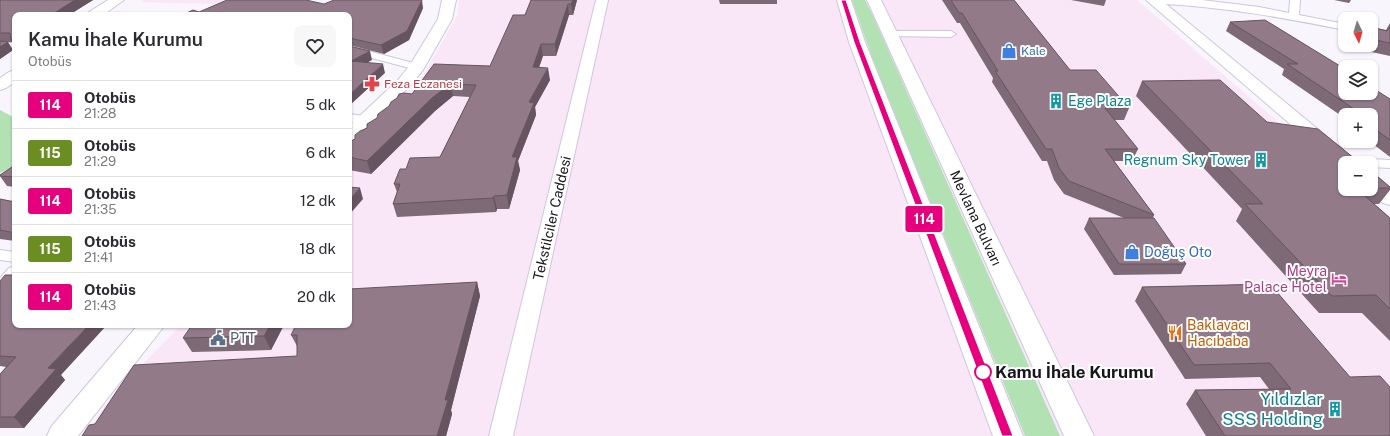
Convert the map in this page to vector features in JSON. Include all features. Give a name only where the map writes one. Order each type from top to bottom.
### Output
[{"type":"highway","points":[[844,0],[862,57],[1008,436]]},
{"type":"highway","name":"Mevlana Bulvarı","points":[[874,0],[1079,436]]},
{"type":"main road","points":[[99,12],[117,0]]},
{"type":"main road","points":[[114,12],[132,0]]},
{"type":"main road","points":[[352,133],[404,83],[417,67],[445,19],[449,0]]},
{"type":"main road","points":[[1159,0],[1196,34],[1339,156]]},
{"type":"main road","points":[[1378,189],[1390,199]]},
{"type":"main road","points":[[61,436],[123,359],[150,328]]},
{"type":"street","name":"Tekstilciler Caddesi","points":[[501,436],[602,0]]},
{"type":"street","points":[[1159,0],[1183,1],[1251,9],[1338,25]]},
{"type":"street","points":[[1294,16],[1295,0]]},
{"type":"street","points":[[891,34],[952,34]]},
{"type":"street","points":[[0,46],[12,46]]},
{"type":"street","points":[[352,50],[417,67]]},
{"type":"street","points":[[352,118],[367,120]]},
{"type":"street","points":[[1378,163],[1390,164]]},
{"type":"street","points":[[0,255],[12,257]]},
{"type":"street","points":[[0,288],[12,275]]},
{"type":"shaded area","points":[[143,0],[225,0],[216,4],[140,2]]},
{"type":"shaded area","points":[[459,0],[1137,0],[1338,174],[1338,196],[1356,196],[1390,219],[1390,436],[85,436],[112,396],[178,328],[352,328],[352,149],[423,76],[457,16]]},
{"type":"green space","points":[[852,0],[865,0],[874,18],[1060,436],[1025,436],[874,63]]},
{"type":"green space","points":[[0,110],[12,116],[12,167],[0,173]]},
{"type":"building","points":[[0,0],[75,0],[56,12],[12,12],[12,39],[11,40],[10,33],[0,33]]},
{"type":"building","points":[[227,0],[306,0],[324,4],[334,0],[422,0],[407,31],[381,45],[352,39],[352,12],[199,12]]},
{"type":"building","points":[[531,0],[573,0],[571,4],[568,4],[555,44],[541,44],[533,67],[548,68],[529,102],[534,103],[512,157],[517,157],[507,195],[494,196],[493,198],[393,204],[400,184],[394,184],[400,169],[406,169],[410,158],[440,157],[476,85],[450,84],[432,98],[367,161],[352,158],[352,140],[355,139],[355,135],[367,128],[367,124],[377,118],[378,114],[389,106],[399,94],[412,94],[434,64],[490,66],[513,15],[525,15]]},
{"type":"building","points":[[951,0],[1014,0],[1070,70],[1096,70],[1129,108],[1105,108],[1138,149],[1105,149],[1154,215],[1069,181],[1059,168],[1052,149],[1046,149],[995,71],[998,71],[962,13],[959,13]]},
{"type":"building","points":[[193,10],[199,12],[189,12]]},
{"type":"building","points":[[1265,20],[1338,65],[1338,98],[1287,64],[1298,64],[1230,22]]},
{"type":"building","points":[[1390,28],[1390,43],[1378,40],[1378,29],[1387,31]]},
{"type":"building","points":[[0,41],[8,42],[0,47]]},
{"type":"building","points":[[352,47],[370,51],[352,60]]},
{"type":"building","points":[[352,61],[383,64],[352,92]]},
{"type":"building","points":[[1220,80],[1267,122],[1318,129],[1338,145],[1338,148],[1341,148],[1351,156],[1338,156],[1338,196],[1365,196],[1390,218],[1390,309],[1376,295],[1332,296],[1245,204],[1263,204],[1142,81]]},
{"type":"building","points":[[1378,91],[1390,99],[1390,140],[1378,131],[1378,108],[1353,108],[1341,100],[1378,100]]},
{"type":"building","points":[[12,167],[12,177],[0,175]]},
{"type":"building","points":[[1378,177],[1390,187],[1378,188]]},
{"type":"building","points":[[352,187],[360,188],[352,197]]},
{"type":"building","points":[[0,199],[12,201],[12,232],[0,230]]},
{"type":"building","name":"Doğuş Oto","points":[[1089,218],[1154,218],[1186,264],[1119,264]]},
{"type":"building","points":[[5,275],[12,275],[12,328],[86,328],[48,368],[56,369],[14,417],[0,417],[0,374],[16,357],[0,356],[0,281]]},
{"type":"building","points":[[477,282],[445,400],[448,400],[437,436],[82,436],[89,425],[95,424],[134,365],[297,356],[297,335],[291,335],[294,328],[352,328],[352,289]]},
{"type":"building","points":[[1270,284],[1350,377],[1380,376],[1390,387],[1390,436],[1225,436],[1195,390],[1291,389],[1270,363],[1194,365],[1142,287]]},
{"type":"building","points":[[190,328],[268,328],[264,336],[183,338]]},
{"type":"bus line","name":"114","points":[[844,0],[857,42],[1008,436]]},
{"type":"place","name":"Kale","points":[[1009,51]]},
{"type":"place","name":"Feza Eczanesi","points":[[372,84]]},
{"type":"place","name":"Ege Plaza","points":[[1056,101]]},
{"type":"place","name":"Regnum Sky Tower","points":[[1261,160]]},
{"type":"place","name":"Doğuş Oto","points":[[1132,252]]},
{"type":"place","name":"Meyra Palace Hotel","points":[[1339,279]]},
{"type":"place","name":"Baklavacı Hacıbaba","points":[[1175,333]]},
{"type":"place","name":"PTT","points":[[218,338]]},
{"type":"place","name":"Kamu İhale Kurumu","points":[[983,372]]},
{"type":"place","name":"Yıldızlar SSS Holding","points":[[1335,409]]}]
